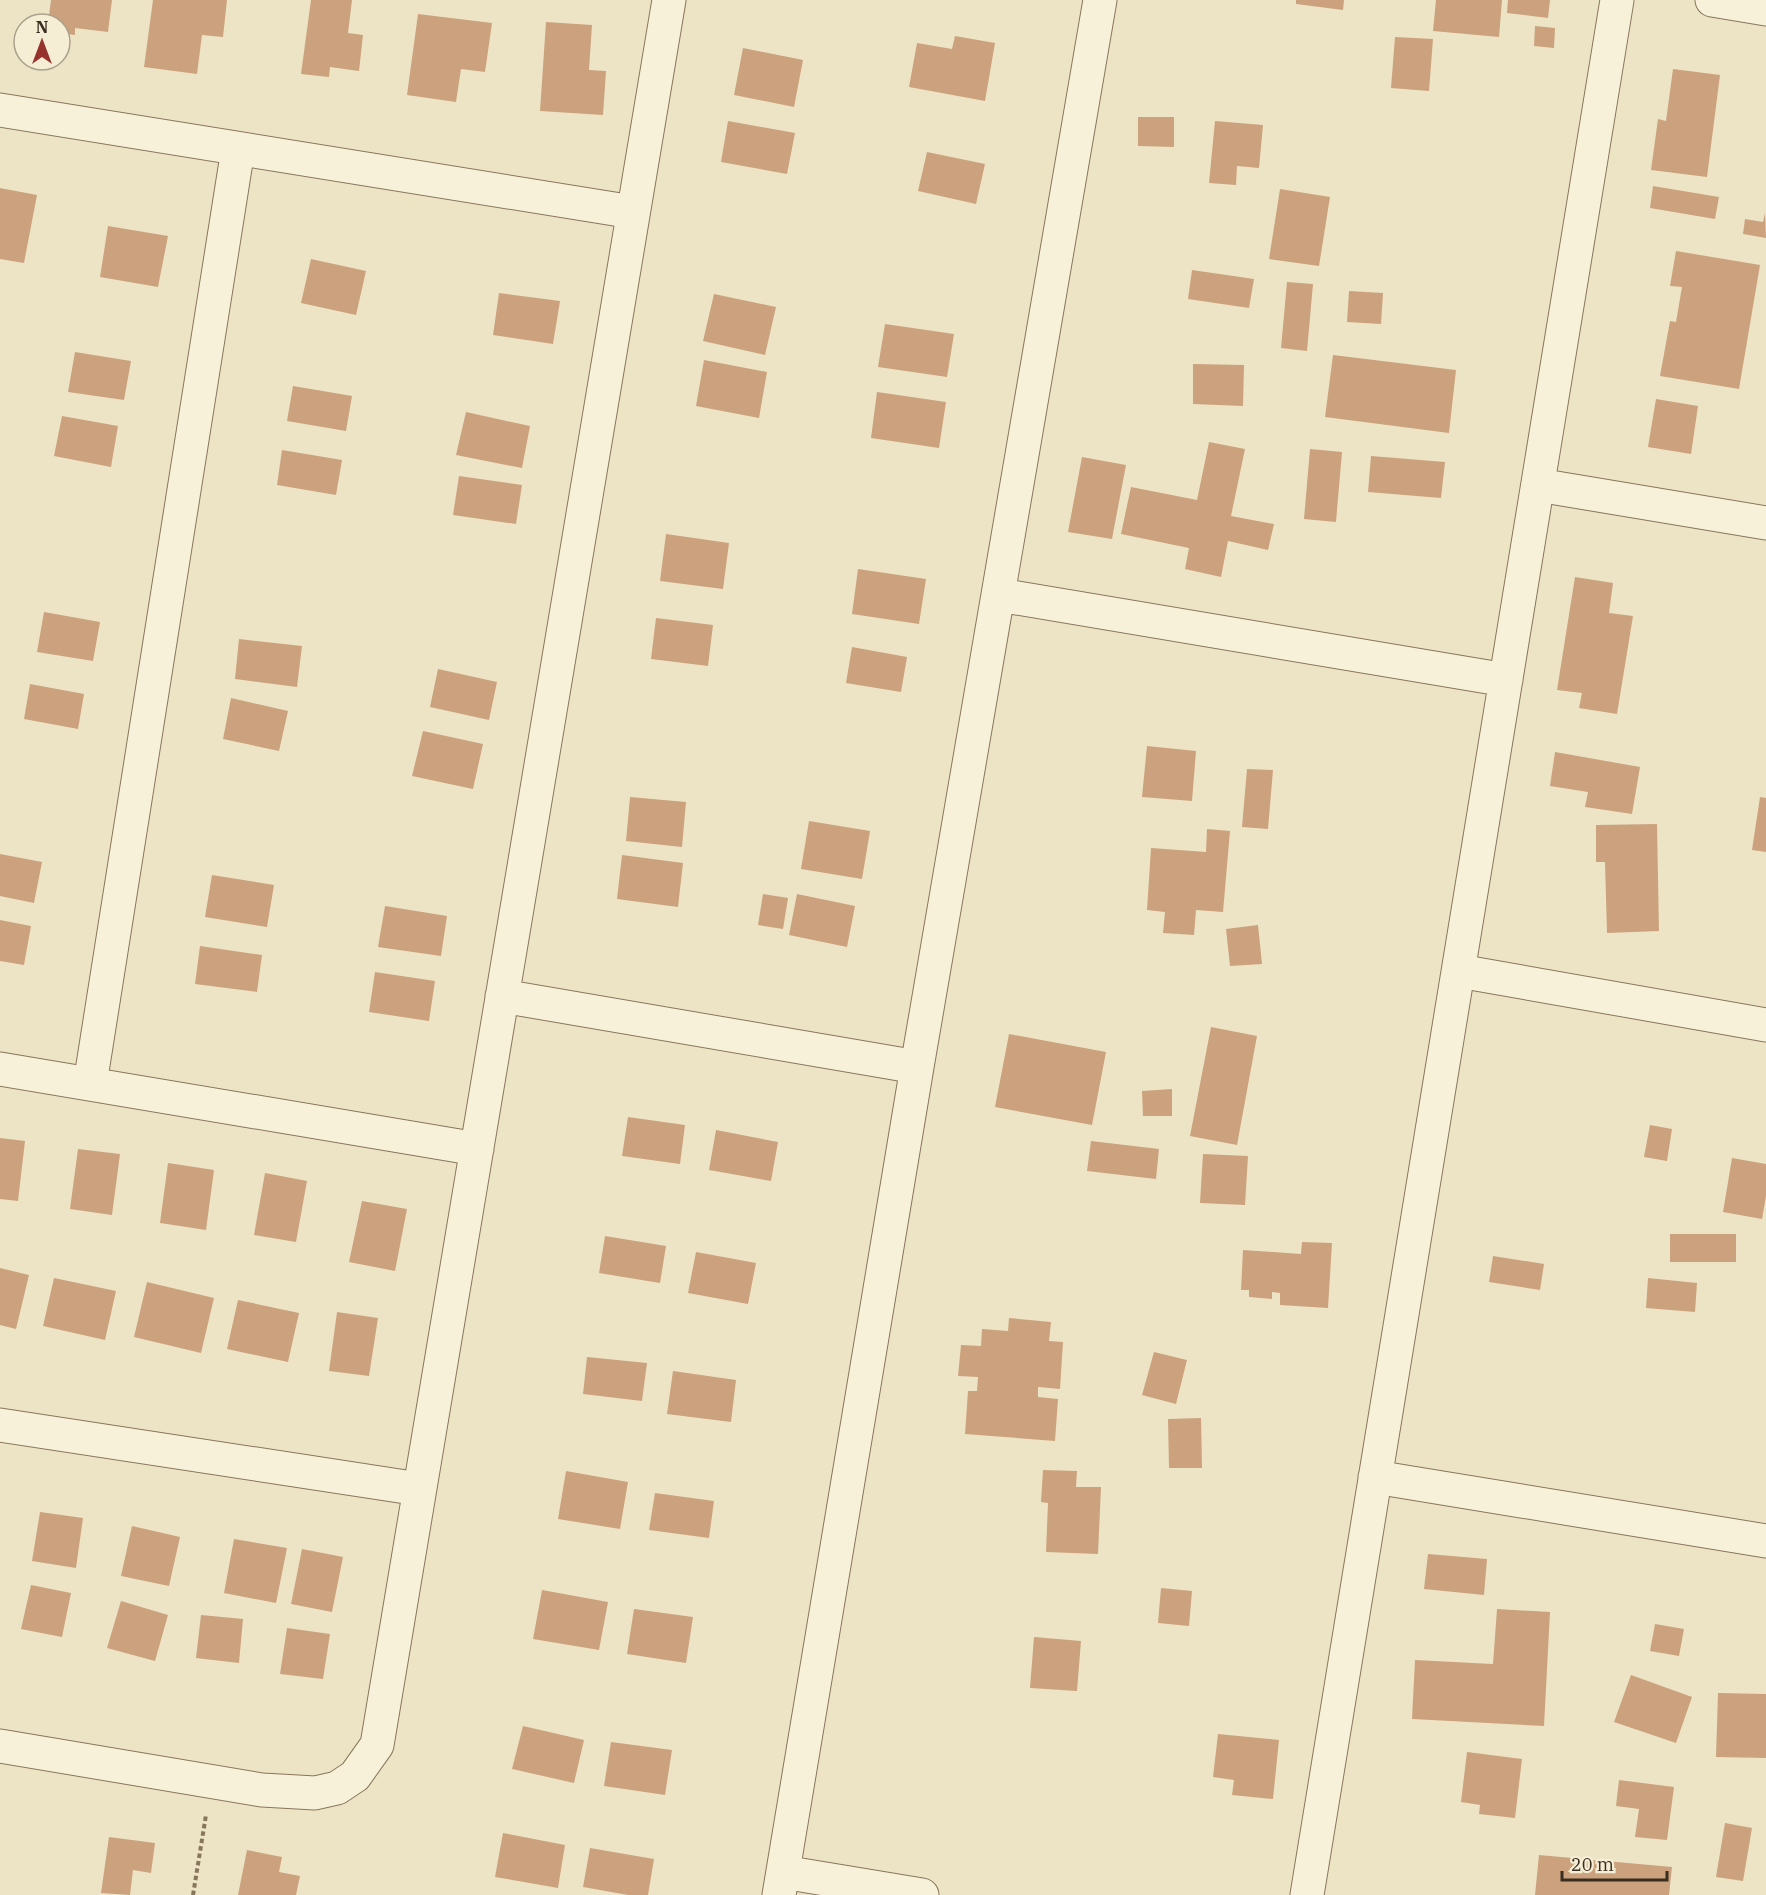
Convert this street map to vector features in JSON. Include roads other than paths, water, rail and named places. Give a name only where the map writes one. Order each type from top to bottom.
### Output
[{"type":"street","points":[[0,1746],[262,1790],[315,1793],[337,1788],[355,1776],[377,1745],[669,0]]},
{"type":"street","points":[[922,1895],[781,1884],[917,1067],[1100,0]]},
{"type":"street","points":[[1307,1895],[1617,0]]},
{"type":"street","points":[[1712,0],[1766,9]]},
{"type":"street","points":[[0,110],[633,212]]},
{"type":"street","points":[[90,1084],[238,149]]},
{"type":"street","points":[[1538,485],[1766,523]]},
{"type":"street","points":[[999,595],[1506,680]]},
{"type":"street","points":[[1459,970],[1766,1025]]},
{"type":"street","points":[[502,996],[917,1067]]},
{"type":"street","points":[[0,1069],[477,1149]]},
{"type":"street","points":[[0,1425],[419,1489]]},
{"type":"street","points":[[1376,1477],[1766,1540]]}]
